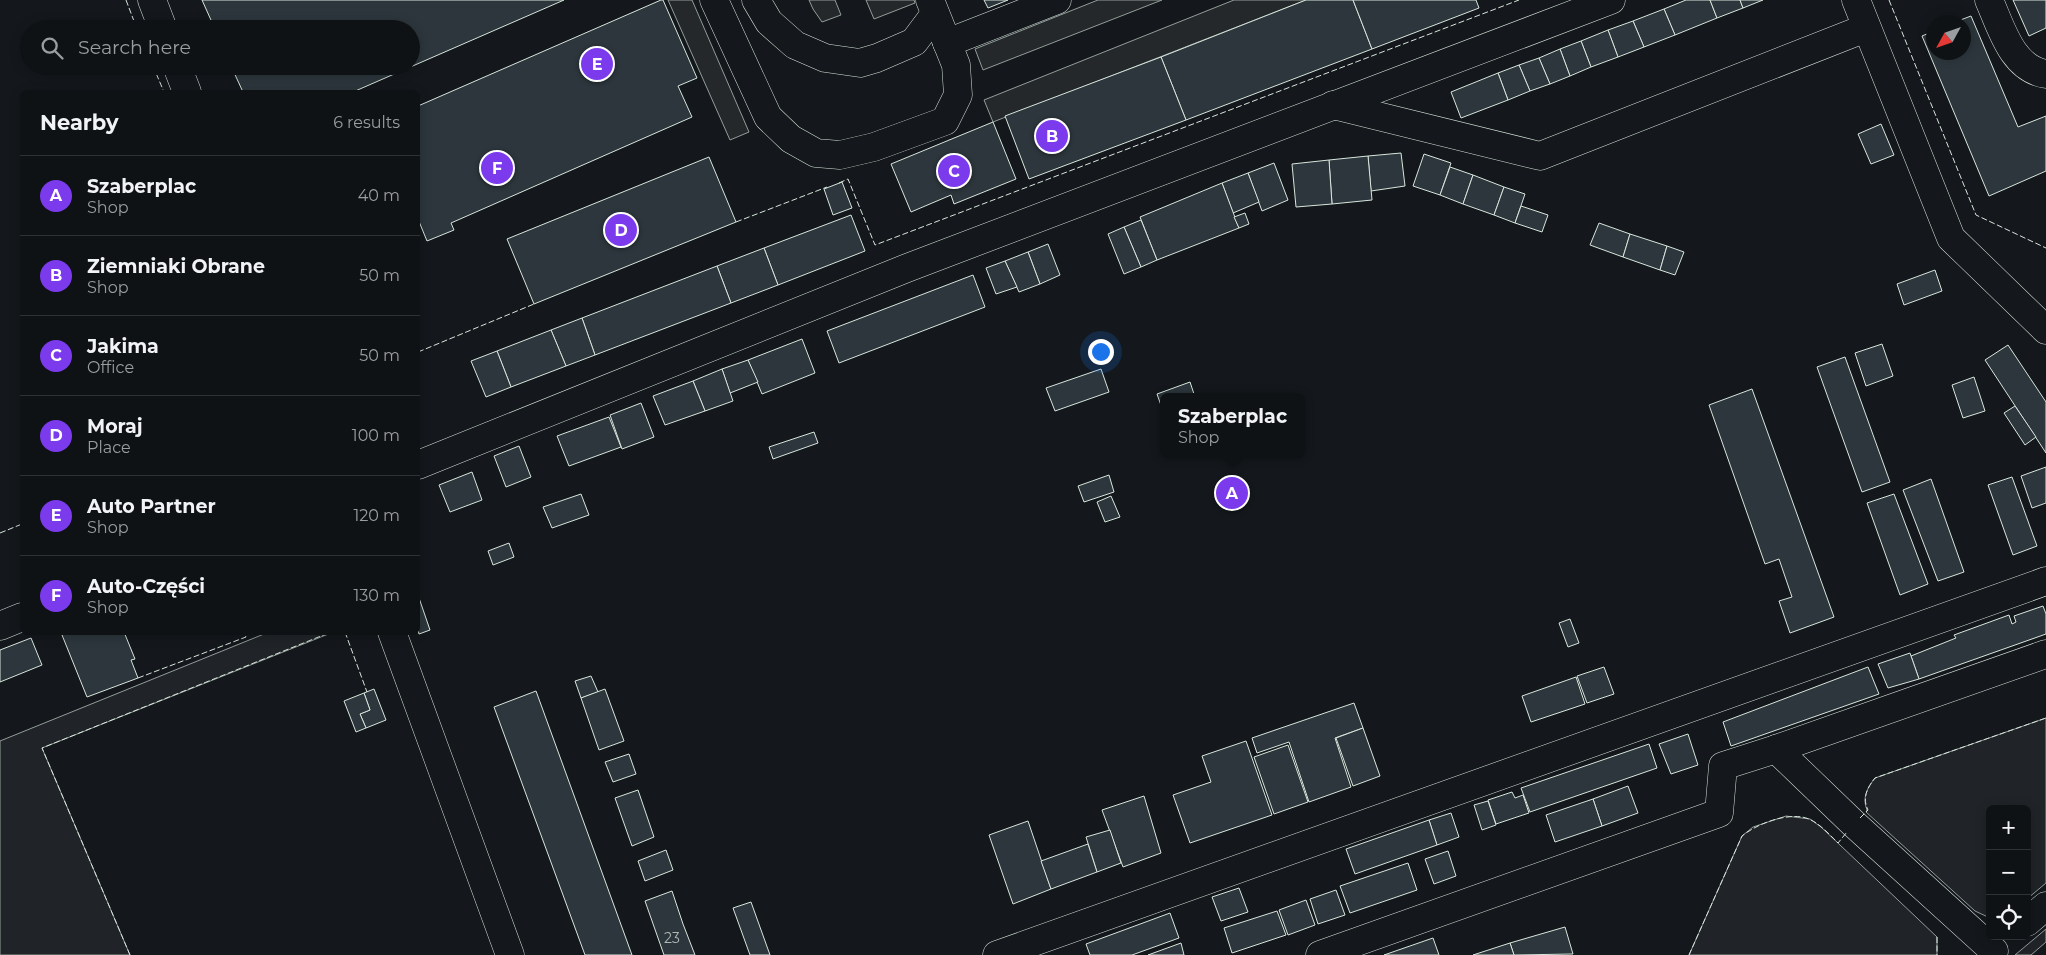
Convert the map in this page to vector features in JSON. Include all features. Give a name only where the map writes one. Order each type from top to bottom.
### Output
[{"type":"street","points":[[152,0],[159,20]]},
{"type":"street","points":[[714,0],[768,117],[791,139],[816,153],[840,155],[874,147],[945,121],[958,95],[956,65],[933,7]]},
{"type":"street","points":[[756,0],[769,22],[794,45],[825,58],[860,63],[877,58],[914,42],[933,7]]},
{"type":"street","points":[[947,43],[1057,0]]},
{"type":"street","points":[[420,464],[907,268],[1611,0]]},
{"type":"street","points":[[1856,0],[1951,238],[2046,330]]},
{"type":"street","points":[[1989,0],[2019,61],[2035,73],[2046,74]]},
{"type":"street","points":[[1333,105],[1540,156],[1866,28]]},
{"type":"street","points":[[180,75],[186,90]]},
{"type":"street","points":[[996,955],[2046,581]]},
{"type":"street","points":[[0,626],[20,618]]},
{"type":"street","points":[[393,635],[510,955]]},
{"type":"street","points":[[1320,955],[1719,813],[1722,766],[1776,749],[2046,654]]},
{"type":"street","points":[[1776,749],[1854,824],[1997,947]]},
{"type":"street","points":[[2031,919],[2046,906]]},
{"type":"shaded area","points":[[668,0],[692,0],[749,132],[730,140]]},
{"type":"shaded area","points":[[809,0],[835,0],[841,15],[822,22]]},
{"type":"shaded area","points":[[866,0],[914,0],[915,3],[874,19]]},
{"type":"shaded area","points":[[1098,0],[1162,0],[983,70],[975,49]]},
{"type":"shaded area","points":[[1234,0],[1306,0],[993,122],[984,100]]},
{"type":"shaded area","points":[[262,635],[326,635],[42,748],[130,955],[0,955],[0,741]]},
{"type":"shaded area","points":[[2046,718],[2046,883],[2031,896],[2031,805],[1986,805],[1986,916],[1975,911],[1866,812],[1866,793],[1875,778]]},
{"type":"shaded area","points":[[1786,816],[1810,819],[1821,827],[1937,937],[1937,955],[1689,955],[1742,836],[1753,827]]},
{"type":"shaded area","points":[[2046,929],[2046,942],[2031,955],[2015,955]]},
{"type":"building","points":[[202,0],[564,0],[420,63],[420,20],[211,20]]},
{"type":"building","points":[[661,0],[663,0],[697,78],[678,86],[692,117],[451,223],[454,230],[427,241],[420,224],[420,105]]},
{"type":"building","points":[[984,0],[1008,0],[988,8]]},
{"type":"building","points":[[1306,0],[1353,0],[1372,49],[1186,120],[1161,57]]},
{"type":"building","points":[[1353,0],[1476,0],[1479,8],[1372,49]]},
{"type":"building","points":[[1686,0],[1710,0],[1717,18],[1675,35],[1664,9]]},
{"type":"building","points":[[1710,0],[1740,0],[1743,8],[1717,18]]},
{"type":"building","points":[[1740,0],[1763,0],[1743,8]]},
{"type":"building","points":[[2013,0],[2046,0],[2046,28],[2029,36]]},
{"type":"building","points":[[1664,9],[1675,35],[1644,47],[1633,21]]},
{"type":"building","points":[[1971,16],[2018,127],[2046,116],[2046,171],[1989,196],[1932,60],[1971,60]]},
{"type":"building","points":[[1633,21],[1644,47],[1618,57],[1608,30]]},
{"type":"building","points":[[1608,30],[1618,57],[1591,67],[1581,41]]},
{"type":"building","points":[[1926,34],[1926,46],[1922,36]]},
{"type":"building","points":[[1581,41],[1591,67],[1570,76],[1560,49]]},
{"type":"building","points":[[1560,49],[1570,76],[1550,84],[1539,58]]},
{"type":"building","points":[[1161,57],[1186,120],[1029,179],[1005,116]]},
{"type":"building","points":[[1539,58],[1550,84],[1530,91],[1519,65]]},
{"type":"building","points":[[1519,65],[1530,91],[1508,100],[1498,73]]},
{"type":"building","points":[[1498,73],[1508,100],[1461,118],[1451,92]]},
{"type":"building","points":[[235,75],[392,75],[358,90],[242,90]]},
{"type":"building","points":[[993,122],[1016,179],[954,204],[951,195],[911,212],[891,164]]},
{"type":"building","points":[[1881,124],[1894,155],[1871,164],[1858,134]]},
{"type":"building","points":[[1401,153],[1405,186],[1371,191],[1368,156]]},
{"type":"building","points":[[1424,154],[1451,163],[1440,195],[1413,186]]},
{"type":"building","points":[[1368,156],[1372,200],[1332,204],[1329,160]]},
{"type":"building","points":[[709,157],[736,222],[534,304],[507,239]]},
{"type":"building","points":[[1329,160],[1332,204],[1296,207],[1292,164]]},
{"type":"building","points":[[1274,163],[1288,200],[1262,211],[1248,173]]},
{"type":"building","points":[[1450,167],[1473,175],[1463,204],[1440,195]]},
{"type":"building","points":[[1248,173],[1259,202],[1233,213],[1222,183]]},
{"type":"building","points":[[1473,175],[1504,187],[1494,215],[1463,204]]},
{"type":"building","points":[[842,182],[852,208],[833,215],[824,189]]},
{"type":"building","points":[[1222,183],[1239,228],[1157,260],[1140,217]]},
{"type":"building","points":[[1504,187],[1525,194],[1515,223],[1494,215]]},
{"type":"building","points":[[1521,206],[1548,215],[1542,232],[1515,223]]},
{"type":"building","points":[[1245,213],[1249,224],[1239,228],[1234,217]]},
{"type":"building","points":[[851,215],[865,251],[778,285],[764,248]]},
{"type":"building","points":[[1141,220],[1157,260],[1141,267],[1124,227]]},
{"type":"building","points":[[1599,223],[1630,234],[1623,257],[1590,245]]},
{"type":"building","points":[[1124,227],[1141,267],[1124,274],[1108,234]]},
{"type":"building","points":[[1630,234],[1667,246],[1660,270],[1623,257]]},
{"type":"building","points":[[1048,244],[1060,275],[1040,284],[1028,252]]},
{"type":"building","points":[[1667,246],[1684,252],[1675,275],[1660,270]]},
{"type":"building","points":[[764,248],[778,285],[731,303],[717,266]]},
{"type":"building","points":[[1028,252],[1040,284],[1019,292],[1005,261]]},
{"type":"building","points":[[1005,261],[1017,287],[996,294],[986,268]]},
{"type":"building","points":[[717,266],[731,303],[595,355],[582,318]]},
{"type":"building","points":[[1935,270],[1942,291],[1904,305],[1897,284]]},
{"type":"building","points":[[973,275],[985,307],[839,363],[827,331]]},
{"type":"building","points":[[582,318],[595,355],[566,366],[551,330]]},
{"type":"building","points":[[551,330],[566,366],[511,387],[497,351]]},
{"type":"building","points":[[802,339],[815,373],[762,394],[748,360]]},
{"type":"building","points":[[1882,344],[1893,376],[1866,386],[1855,353]]},
{"type":"building","points":[[2008,345],[2046,402],[2046,453],[1985,360]]},
{"type":"building","points":[[497,351],[511,387],[486,397],[471,361]]},
{"type":"building","points":[[1845,357],[1890,482],[1862,492],[1817,367]]},
{"type":"building","points":[[748,360],[758,382],[730,393],[722,369]]},
{"type":"building","points":[[722,369],[733,401],[705,411],[693,381]]},
{"type":"building","points":[[1101,369],[1109,392],[1055,411],[1046,388]]},
{"type":"building","points":[[1974,377],[1985,411],[1963,418],[1952,385]]},
{"type":"building","points":[[693,381],[705,411],[665,425],[653,396]]},
{"type":"building","points":[[1190,382],[1194,393],[1160,393],[1160,402],[1157,394]]},
{"type":"building","points":[[1752,389],[1834,617],[1790,633],[1779,601],[1792,597],[1779,559],[1765,564],[1709,405]]},
{"type":"building","points":[[641,403],[654,437],[622,449],[610,415]]},
{"type":"building","points":[[2015,406],[2036,437],[2025,445],[2004,413]]},
{"type":"building","points":[[609,417],[621,447],[569,466],[557,436]]},
{"type":"building","points":[[814,432],[818,443],[773,459],[769,447]]},
{"type":"building","points":[[519,446],[531,477],[506,487],[494,456]]},
{"type":"building","points":[[2046,467],[2046,503],[2032,508],[2021,476]]},
{"type":"building","points":[[472,472],[482,500],[450,512],[439,485]]},
{"type":"building","points":[[1109,475],[1114,492],[1084,502],[1078,486]]},
{"type":"building","points":[[2012,477],[2037,546],[2013,555],[1988,485]]},
{"type":"building","points":[[1931,479],[1964,572],[1938,581],[1903,490]]},
{"type":"building","points":[[581,494],[589,515],[552,528],[543,507]]},
{"type":"building","points":[[1894,494],[1928,584],[1900,595],[1867,503]]},
{"type":"building","points":[[1111,496],[1120,517],[1105,522],[1097,502]]},
{"type":"building","points":[[509,543],[514,557],[493,565],[488,551]]},
{"type":"building","points":[[420,601],[430,630],[420,634]]},
{"type":"building","points":[[2043,606],[2046,614],[2046,634],[1919,679],[1911,656],[1956,638],[1954,635],[2009,615],[2012,624],[2016,622],[2014,616]]},
{"type":"building","points":[[1570,619],[1579,643],[1568,647],[1559,623]]},
{"type":"building","points":[[62,635],[125,635],[135,659],[131,660],[138,678],[87,697]]},
{"type":"building","points":[[31,638],[42,665],[0,682],[0,650]]},
{"type":"building","points":[[1910,653],[1919,679],[1888,688],[1878,664]]},
{"type":"building","points":[[1604,667],[1614,694],[1587,703],[1577,676]]},
{"type":"building","points":[[1868,667],[1879,694],[1731,746],[1723,722]]},
{"type":"building","points":[[591,676],[598,692],[581,698],[575,681]]},
{"type":"building","points":[[1576,677],[1585,704],[1531,722],[1522,696]]},
{"type":"building","points":[[374,689],[386,720],[366,728],[360,714],[370,710],[364,693]]},
{"type":"building","points":[[605,689],[624,741],[599,750],[581,698]]},
{"type":"building","points":[[536,691],[632,955],[585,955],[494,707]]},
{"type":"building","points":[[364,693],[370,710],[360,714],[366,728],[356,732],[344,701]]},
{"type":"building","points":[[1354,703],[1363,728],[1335,738],[1351,787],[1309,802],[1289,742],[1257,753],[1252,738]]},
{"type":"building","points":[[1363,728],[1380,776],[1353,786],[1336,738]]},
{"type":"building","points":[[1688,734],[1698,765],[1671,774],[1659,744]]},
{"type":"building","points":[[1246,741],[1272,815],[1190,843],[1173,795],[1211,782],[1202,756]]},
{"type":"building","points":[[1649,744],[1657,768],[1530,812],[1521,788]]},
{"type":"building","points":[[1288,745],[1308,802],[1274,814],[1254,757]]},
{"type":"building","points":[[629,754],[636,774],[613,782],[605,762]]},
{"type":"building","points":[[1628,786],[1638,813],[1602,826],[1593,799]]},
{"type":"building","points":[[638,790],[654,837],[632,846],[615,798]]},
{"type":"building","points":[[1512,792],[1515,798],[1523,795],[1529,813],[1496,824],[1488,800]]},
{"type":"building","points":[[1144,796],[1161,853],[1123,867],[1102,810]]},
{"type":"building","points":[[1593,799],[1602,826],[1555,842],[1546,815]]},
{"type":"building","points":[[1488,801],[1496,825],[1482,830],[1474,805]]},
{"type":"building","points":[[1451,813],[1459,837],[1437,845],[1429,820]]},
{"type":"building","points":[[1429,820],[1437,845],[1355,874],[1346,849]]},
{"type":"building","points":[[1028,821],[1051,889],[1013,904],[989,835]]},
{"type":"building","points":[[1110,830],[1121,863],[1097,872],[1086,837]]},
{"type":"building","points":[[1088,844],[1097,872],[1051,889],[1041,861]]},
{"type":"building","points":[[666,850],[673,870],[645,881],[638,861]]},
{"type":"building","points":[[1448,851],[1456,876],[1434,884],[1425,859]]},
{"type":"building","points":[[1408,863],[1417,890],[1350,913],[1340,886]]},
{"type":"building","points":[[1239,888],[1248,912],[1221,921],[1212,897]]},
{"type":"building","points":[[1336,890],[1345,915],[1318,924],[1310,899]]},
{"type":"building","points":[[672,891],[695,955],[664,955],[645,901]]},
{"type":"building","points":[[1306,900],[1315,925],[1288,935],[1279,910]]},
{"type":"building","points":[[751,902],[770,955],[750,955],[733,908]]},
{"type":"building","points":[[1277,911],[1286,935],[1232,953],[1224,928]]},
{"type":"building","points":[[1170,913],[1179,938],[1132,955],[1090,955],[1086,944]]},
{"type":"building","points":[[1565,927],[1573,954],[1514,955],[1510,943]]},
{"type":"building","points":[[1433,938],[1439,955],[1384,955]]},
{"type":"building","points":[[1181,943],[1184,955],[1148,955]]},
{"type":"building","points":[[1510,943],[1514,955],[1473,955]]},
{"type":"fence","points":[[126,0],[134,20]]},
{"type":"fence","points":[[839,183],[848,179],[875,245],[1519,0]]},
{"type":"fence","points":[[1889,0],[1976,215],[2046,248]]},
{"type":"fence","points":[[157,75],[163,90]]},
{"type":"fence","points":[[736,222],[827,187]]},
{"type":"fence","points":[[420,351],[534,304]]},
{"type":"fence","points":[[0,533],[20,525]]},
{"type":"fence","points":[[138,678],[246,637],[245,635]]},
{"type":"fence","points":[[130,955],[42,748],[324,635]]},
{"type":"fence","points":[[346,635],[367,692]]},
{"type":"fence","points":[[1860,818],[1868,810],[1865,797],[1875,778],[2046,718]]},
{"type":"fence","points":[[1689,955],[1742,836],[1775,819],[1794,816],[1803,817],[1815,822],[1838,843],[1847,832]]},
{"type":"fence","points":[[1937,937],[1937,955]]},
{"type":"place","name":"Auto Partner","points":[[597,64]]},
{"type":"place","name":"Ziemniaki Obrane","points":[[1052,136]]},
{"type":"place","name":"Auto-Części","points":[[497,168]]},
{"type":"place","name":"Jakima","points":[[954,171]]},
{"type":"place","name":"Moraj","points":[[621,230]]},
{"type":"place","name":"Szaberplac","points":[[1232,493]]}]
